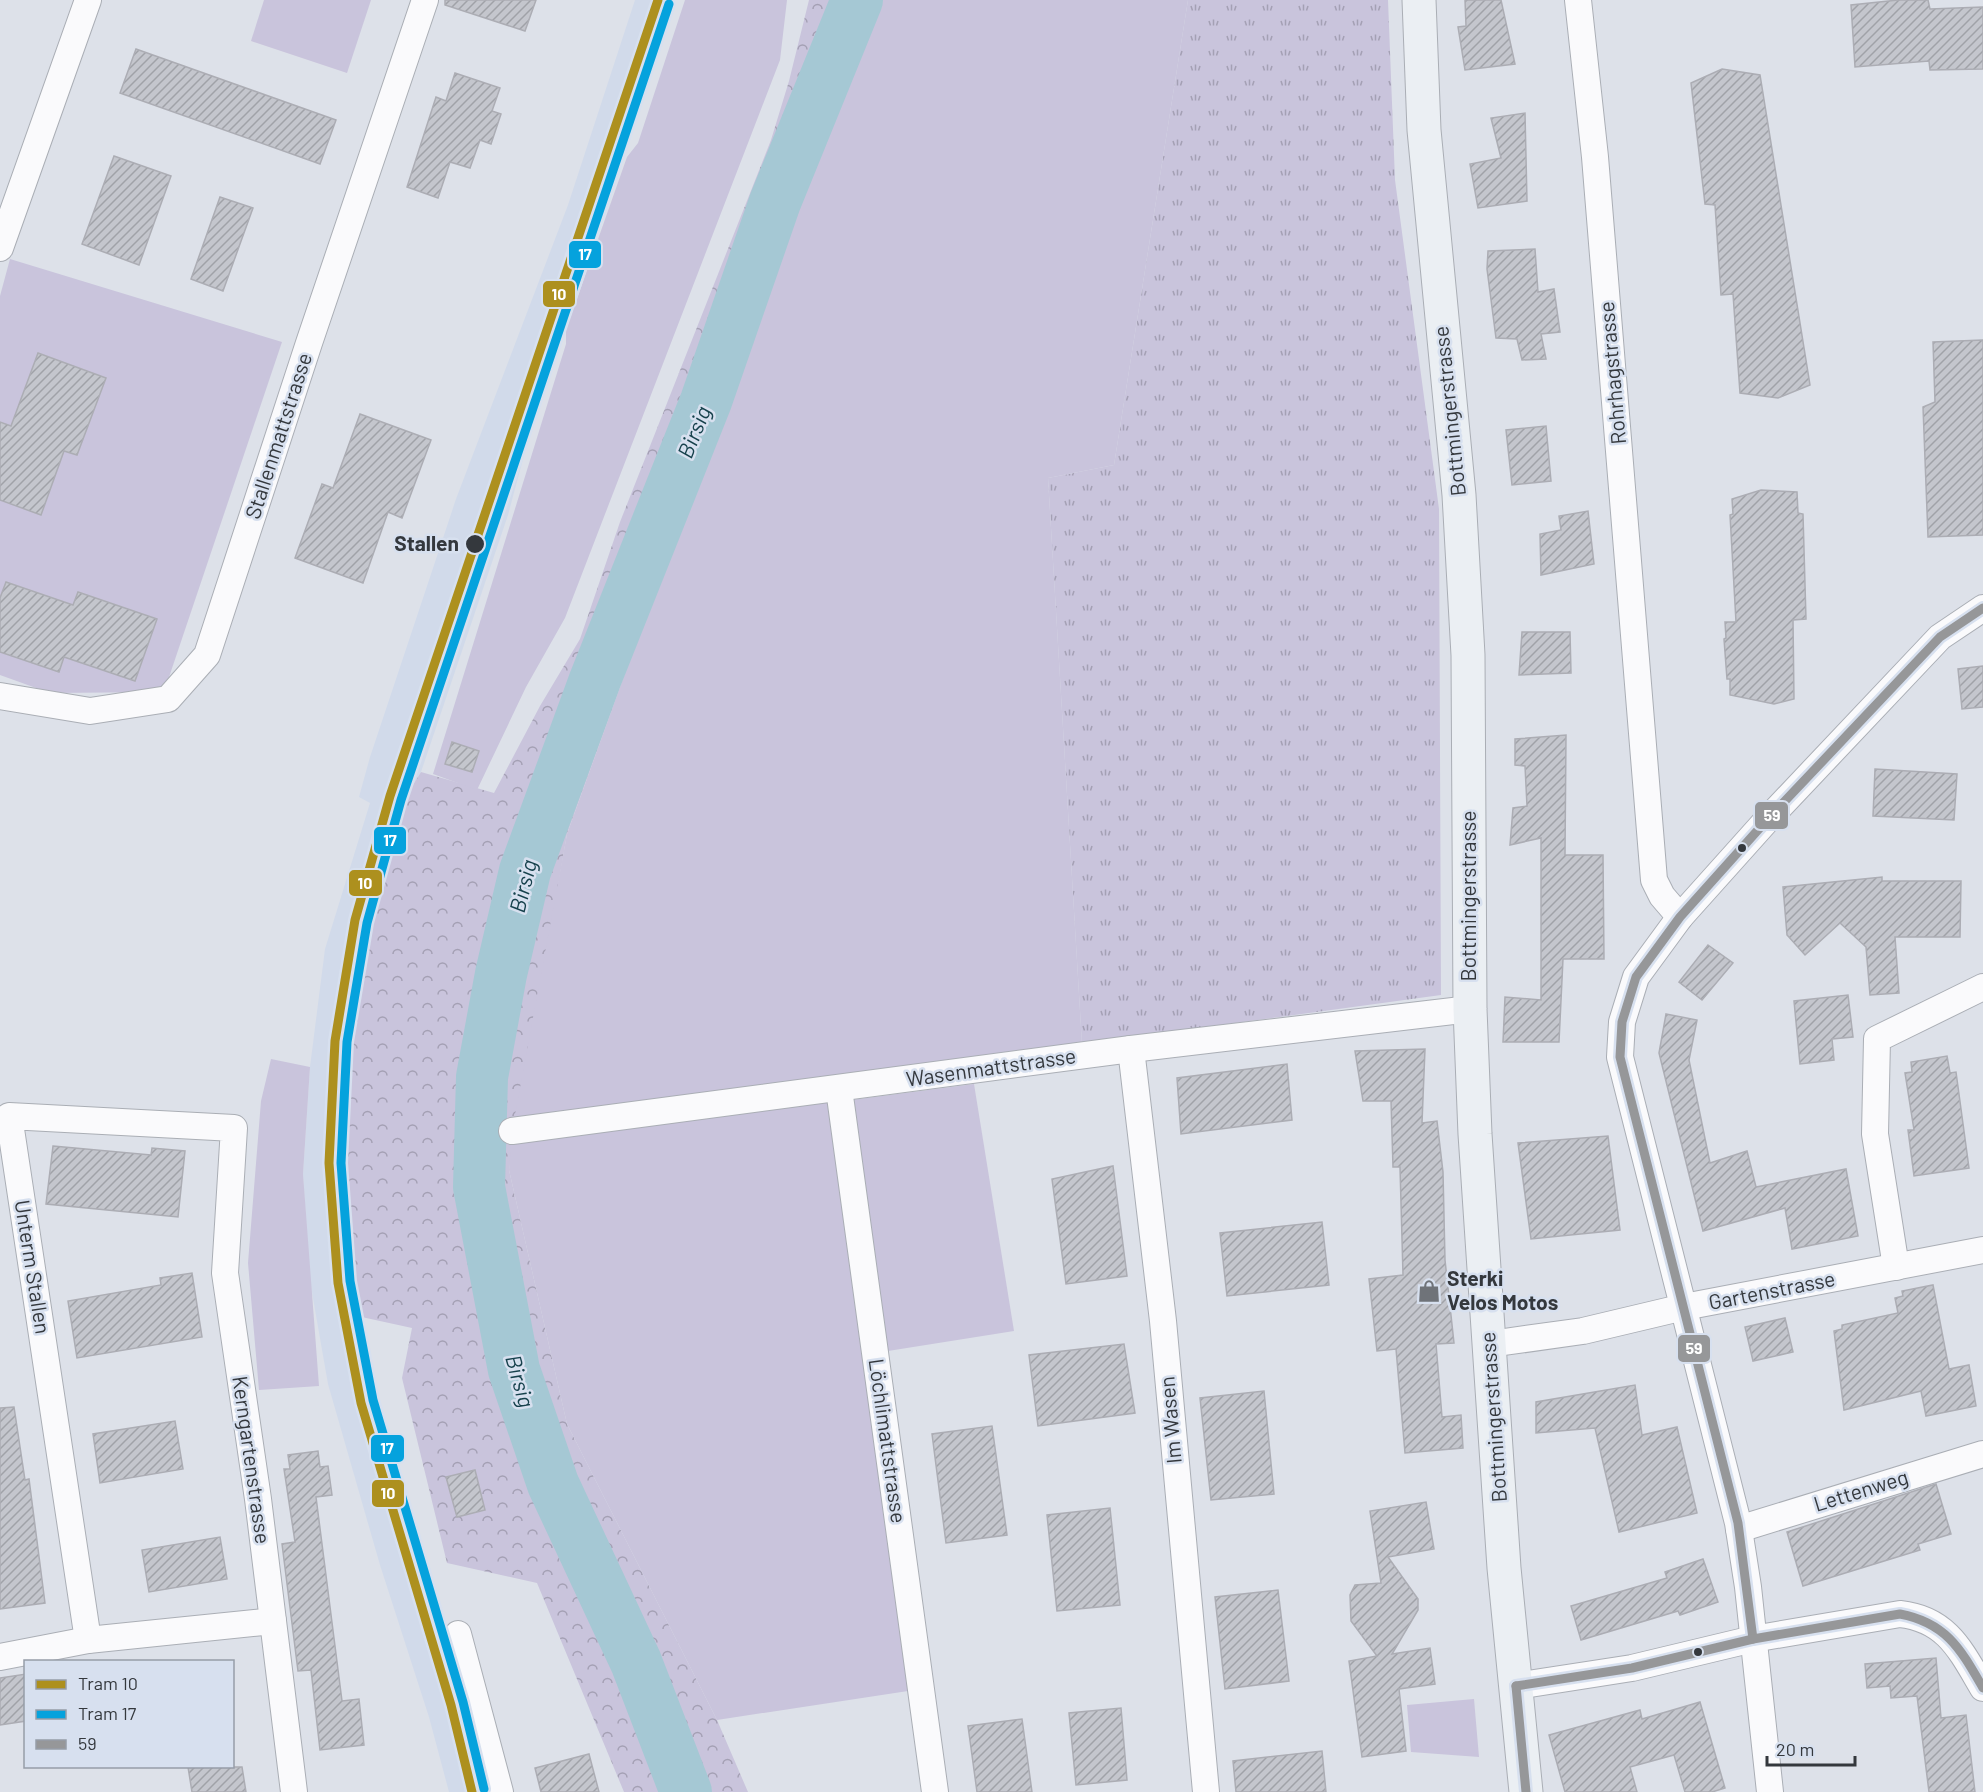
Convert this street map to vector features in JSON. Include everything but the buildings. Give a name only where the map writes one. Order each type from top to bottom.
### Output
[{"type":"main road","name":"Bottmingerstrasse","points":[[1419,0],[1424,130],[1459,495],[1468,655],[1470,1009],[1475,1134],[1504,1568],[1526,1792]]},
{"type":"street","points":[[0,249],[88,0]]},
{"type":"street","name":"Stallenmattstrasse","points":[[0,696],[90,711],[168,699],[207,655],[425,0]]},
{"type":"street","name":"Rohrhagstrasse","points":[[1578,0],[1595,157],[1654,880],[1662,896],[1680,916]]},
{"type":"street","points":[[1770,1792],[1739,1529],[1620,1056],[1622,1022],[1636,977],[1680,916],[1940,637],[1983,608]]},
{"type":"street","points":[[1896,1267],[1875,1134],[1877,1039],[1983,987]]},
{"type":"street","name":"Wasenmattstrasse","points":[[513,1131],[1131,1049],[1470,1009]]},
{"type":"street","name":"Im Wasen","points":[[1131,1049],[1163,1321],[1206,1792]]},
{"type":"street","name":"Löchlimattstrasse","points":[[839,1089],[935,1792]]},
{"type":"street","name":"Unterm Stallen","points":[[88,1640],[9,1116],[234,1128]]},
{"type":"street","name":"Kerngartenstrasse","points":[[234,1128],[225,1273],[294,1792]]},
{"type":"street","name":"Gartenstrasse","points":[[1490,1344],[1583,1331],[1684,1307],[1983,1250]]},
{"type":"street","name":"Lettenweg","points":[[1739,1529],[1983,1454]]},
{"type":"street","points":[[1516,1686],[1632,1668],[1753,1639],[1900,1614],[1919,1616],[1932,1622],[1972,1649],[1983,1688]]},
{"type":"street","points":[[0,1657],[88,1640],[273,1621]]},
{"type":"street","points":[[458,1634],[500,1792]]},
{"type":"shaded area","points":[[635,0],[672,0],[541,392],[508,515],[421,772],[398,811],[368,924],[350,1052],[342,1170],[352,1285],[373,1401],[466,1704],[485,1792],[449,1792],[429,1717],[380,1565],[328,1384],[310,1281],[303,1174],[310,1067],[325,949],[370,803],[359,797],[370,757],[456,499],[568,205]]},
{"type":"green space","points":[[264,0],[371,0],[347,73],[251,41]]},
{"type":"green space","points":[[685,0],[787,0],[780,60],[565,618],[526,687],[477,790],[433,774],[566,344],[566,330],[627,157],[638,143]]},
{"type":"green space","points":[[809,0],[878,0],[861,37],[690,493],[567,834],[509,1170],[567,1424],[717,1720],[748,1792],[624,1792],[537,1583],[447,1563],[402,1378],[412,1328],[357,1316],[349,1262],[343,1150],[350,1036],[368,926],[393,826],[403,801],[421,772],[494,793],[540,706],[580,639],[620,522],[771,140],[789,81]]},
{"type":"green space","points":[[878,0],[1188,0],[1114,465],[1048,478],[1082,1044],[825,1081],[908,1691],[717,1720],[567,1424],[509,1170],[512,1131],[567,834],[690,493],[861,37]]},
{"type":"green space","points":[[1188,0],[1388,0],[1395,180],[1439,509],[1441,995],[1082,1044],[1048,478],[1114,465]]},
{"type":"green space","points":[[10,259],[282,342],[164,692],[50,693],[0,675],[0,296]]},
{"type":"green space","points":[[271,1059],[310,1067],[303,1174],[319,1386],[259,1390],[248,1263],[261,1101]]},
{"type":"green space","points":[[974,1084],[1014,1331],[888,1351],[851,1100]]},
{"type":"green space","points":[[1474,1699],[1479,1757],[1411,1752],[1407,1705]]},
{"type":"waterway","name":"Birsig","points":[[686,1792],[636,1662],[553,1484],[514,1370],[479,1187],[482,1077],[501,974],[525,871],[595,680],[706,401],[775,202],[857,0]]},
{"type":"tram line","name":"10","points":[[472,1792],[451,1705],[361,1403],[338,1283],[329,1163],[335,1041],[355,920],[390,796],[658,0]]},
{"type":"tram line","name":"17","points":[[484,1789],[463,1702],[373,1400],[350,1281],[341,1163],[347,1042],[367,923],[401,800],[669,4]]},
{"type":"transit line","name":"59","points":[[1753,1639],[1738,1523],[1620,1057],[1622,1022],[1636,977],[1680,917],[1766,821],[1940,637],[1983,608]]},
{"type":"transit line","name":"59","points":[[1516,1686],[1632,1668],[1753,1639],[1900,1614],[1916,1618],[1941,1631],[1959,1650],[1983,1688]]},
{"type":"transit line","name":"59","points":[[1516,1686],[1526,1792]]},
{"type":"place","name":"Stallen","points":[[475,544]]},
{"type":"place","name":"Sterki Velos Motos","points":[[1429,1291]]}]
